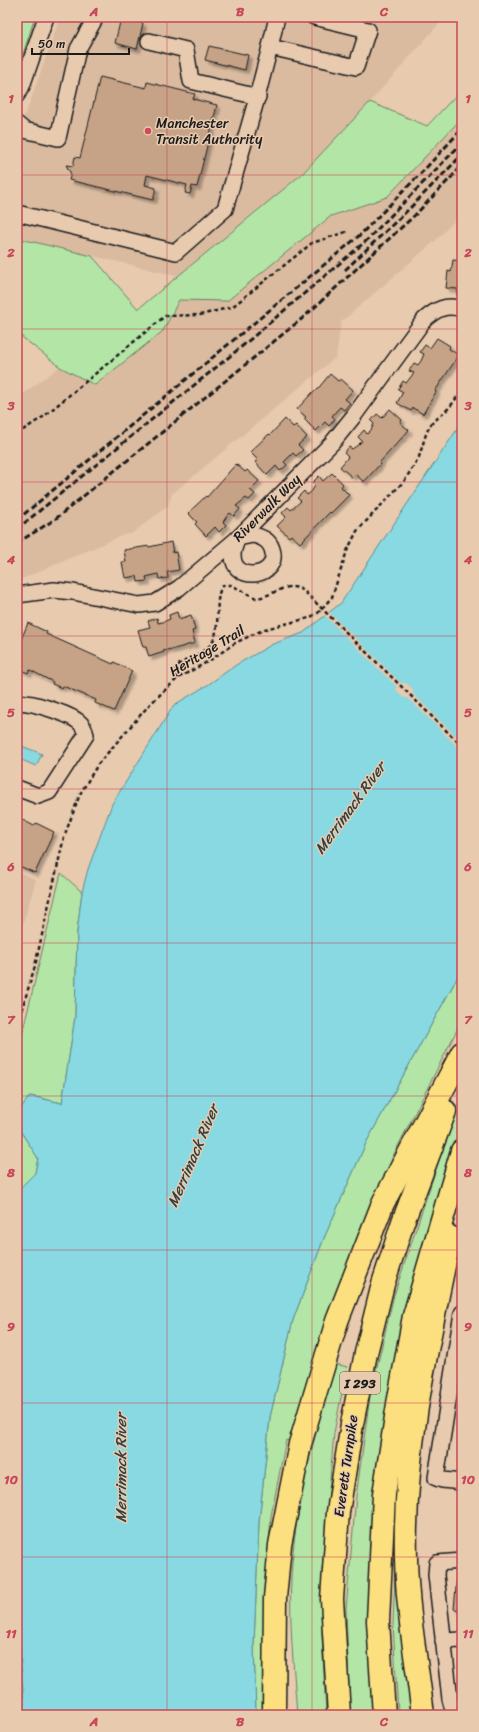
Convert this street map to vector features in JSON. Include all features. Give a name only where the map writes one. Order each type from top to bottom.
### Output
[{"type":"highway","points":[[274,1715],[276,1590],[280,1545],[300,1444],[337,1321],[383,1203],[462,1053]]},
{"type":"highway","name":"Everett Turnpike","points":[[339,1715],[332,1599],[338,1512],[352,1424],[366,1353],[383,1284],[403,1222],[462,1065]]},
{"type":"highway","name":"I 293","points":[[384,1715],[378,1621],[384,1494],[414,1316],[462,1151]]},
{"type":"highway","points":[[423,1715],[409,1615],[406,1558],[408,1486],[412,1439],[431,1331],[451,1236],[462,1198]]},
{"type":"street","points":[[17,95],[22,86],[46,17]]},
{"type":"street","points":[[17,124],[24,130],[58,138],[85,17]]},
{"type":"street","points":[[78,49],[96,17]]},
{"type":"street","points":[[17,213],[176,252],[225,209],[258,97],[277,17]]},
{"type":"street","points":[[270,47],[356,67],[368,30],[314,17]]},
{"type":"street","points":[[149,41],[186,50],[191,81],[258,97]]},
{"type":"street","name":"Riverwalk Way","points":[[17,595],[54,590],[139,605],[155,603],[179,588],[238,538],[332,443],[353,417],[424,320],[433,311],[442,307],[462,309]]},
{"type":"street","points":[[17,702],[20,701],[37,704],[79,721],[84,728],[86,736],[49,792],[38,796],[17,788]]},
{"type":"street","points":[[462,1313],[456,1393],[436,1478],[462,1482]]},
{"type":"street","points":[[455,1713],[443,1641],[436,1575],[437,1563],[462,1561]]},
{"type":"street","points":[[443,1641],[462,1640]]},
{"type":"path","points":[[17,434],[43,417],[165,316],[200,315],[232,306],[312,243],[349,231]]},
{"type":"path","name":"Heritage Trail","points":[[17,1031],[35,966],[64,837],[80,794],[98,764],[150,704],[178,678],[209,661],[235,643],[265,629],[309,618],[318,613],[332,597],[347,551],[357,531],[405,480],[420,457],[430,425],[450,407],[462,390]]},
{"type":"path","points":[[178,678],[175,670],[177,666],[205,650],[213,641],[217,625],[219,590],[224,585],[231,585],[256,598],[291,587],[298,588],[305,592],[462,746]]},
{"type":"shaded area","name":"Manchester Transit Authority","points":[[60,17],[445,17],[370,102],[302,174],[178,276],[17,238],[17,131],[29,105]]},
{"type":"shaded area","points":[[462,118],[462,213],[436,240],[341,322],[336,357],[172,494],[168,506],[131,534],[126,534],[17,581],[17,396],[23,394],[152,298],[227,301],[331,216],[387,197]]},
{"type":"shaded area","points":[[17,871],[36,880],[17,943]]},
{"type":"shaded area","points":[[17,1003],[22,1032],[17,1055]]},
{"type":"green space","points":[[17,17],[35,17],[17,73]]},
{"type":"green space","points":[[462,89],[462,118],[387,197],[331,216],[227,301],[179,300],[163,331],[95,385],[60,367],[17,333],[17,238],[92,256],[138,309],[302,174],[370,102],[427,126]]},
{"type":"green space","points":[[61,873],[82,892],[77,932],[75,1017],[62,1103],[30,1096],[17,1113],[17,1055]]},
{"type":"green space","points":[[462,969],[462,1020],[393,1156],[337,1292],[291,1441],[286,1440],[271,1516],[267,1568],[266,1715],[256,1715],[254,1644],[259,1522],[270,1417],[293,1320],[324,1238],[366,1143]]},
{"type":"green space","points":[[462,1102],[462,1127],[430,1223],[402,1338],[374,1715],[350,1715],[346,1609],[356,1497],[370,1396],[394,1295],[447,1136]]},
{"type":"green space","points":[[17,1126],[38,1158],[35,1173],[17,1191]]},
{"type":"green space","points":[[336,1364],[347,1367],[334,1433],[322,1570],[322,1637],[326,1715],[297,1715],[291,1612],[293,1550],[301,1496],[313,1444]]},
{"type":"green space","points":[[397,1528],[415,1715],[398,1715],[393,1623]]},
{"type":"water","name":"Merrimack River","points":[[462,422],[462,969],[366,1143],[324,1238],[293,1320],[270,1417],[259,1522],[254,1644],[256,1715],[25,1715],[17,1614],[17,1191],[35,1173],[38,1158],[17,1126],[17,1113],[30,1096],[62,1103],[75,1017],[77,932],[82,892],[88,869],[112,804],[174,705],[209,684],[236,665],[273,644],[303,633],[341,603]]},
{"type":"water","points":[[19,745],[42,754],[36,766],[17,758],[17,747]]},
{"type":"pier","points":[[328,611],[401,683],[406,683],[413,689],[413,694],[462,742],[462,751],[408,698],[404,698],[396,690],[397,687],[323,614]]},
{"type":"building","points":[[121,18],[143,23],[137,49],[115,43]]},
{"type":"building","points":[[209,46],[248,55],[245,70],[205,60]]},
{"type":"building","name":"Manchester Transit Authority","points":[[100,77],[146,88],[147,82],[195,94],[193,99],[217,105],[197,187],[192,186],[190,194],[185,193],[187,185],[147,175],[145,185],[156,188],[153,200],[69,180],[71,174],[66,165],[73,166],[75,157],[80,158]]},
{"type":"building","points":[[453,260],[462,261],[462,296],[457,296],[458,289],[446,288],[448,271],[451,272]]},
{"type":"building","points":[[437,338],[450,346],[449,349],[459,355],[435,391],[436,392],[423,414],[413,408],[411,411],[397,403],[403,392],[398,389],[403,381],[406,383],[414,373],[409,371],[414,363],[418,365],[421,361],[424,354],[420,352],[425,345],[430,348]]},
{"type":"building","points":[[330,374],[338,381],[341,379],[353,390],[345,399],[350,403],[344,410],[340,407],[337,410],[332,416],[335,419],[329,426],[325,422],[316,431],[304,419],[306,417],[297,409],[315,390],[316,391]]},
{"type":"building","points":[[390,409],[402,420],[400,423],[409,430],[364,482],[355,474],[352,477],[340,467],[348,457],[344,453],[349,447],[352,449],[362,441],[358,437],[364,430],[367,434],[371,430],[374,424],[371,421],[377,414],[382,418]]},
{"type":"building","points":[[285,419],[293,427],[296,425],[307,437],[298,445],[303,450],[296,456],[293,453],[284,462],[287,465],[280,471],[276,466],[267,475],[255,462],[258,460],[250,452],[269,434],[270,435]]},
{"type":"building","points":[[236,464],[245,472],[247,470],[259,481],[250,490],[255,494],[249,500],[246,498],[236,506],[240,509],[234,516],[230,513],[227,516],[223,522],[226,525],[219,532],[215,527],[206,536],[195,524],[197,522],[188,513],[206,496],[207,497]]},
{"type":"building","points":[[332,473],[343,484],[341,487],[349,495],[300,543],[291,535],[289,537],[277,526],[286,517],[282,513],[288,507],[291,510],[301,501],[297,498],[304,491],[307,495],[311,492],[315,486],[312,483],[319,476],[323,481]]},
{"type":"building","points":[[171,542],[173,553],[176,552],[179,570],[167,572],[168,578],[159,579],[158,574],[146,577],[147,581],[138,582],[137,576],[125,578],[122,562],[126,562],[124,550],[149,547]]},
{"type":"building","points":[[177,612],[179,619],[191,615],[195,630],[192,631],[195,643],[163,651],[164,652],[149,657],[146,647],[143,647],[138,630],[150,627],[148,621],[157,618],[158,623],[163,622],[170,619],[169,615]]},
{"type":"building","points":[[28,623],[47,632],[46,634],[132,671],[114,711],[95,703],[96,700],[94,699],[63,686],[62,688],[52,684],[53,682],[30,670],[28,673],[17,668],[17,649]]},
{"type":"building","points":[[17,817],[34,826],[36,823],[54,832],[35,873],[17,865]]},
{"type":"building","points":[[459,1488],[462,1489],[462,1502],[457,1501]]},
{"type":"building","points":[[457,1576],[462,1577],[462,1610],[454,1609]]},
{"type":"building","points":[[461,1658],[462,1700],[459,1700]]},
{"type":"railway","points":[[17,520],[360,235],[462,129]]},
{"type":"railway","points":[[17,529],[240,348],[366,241],[462,143]]},
{"type":"railway","points":[[345,270],[409,209],[462,155]]},
{"type":"railway","points":[[17,543],[54,520],[304,317],[415,215],[462,166]]},
{"type":"place","name":"Manchester Transit Authority","points":[[148,131]]}]
